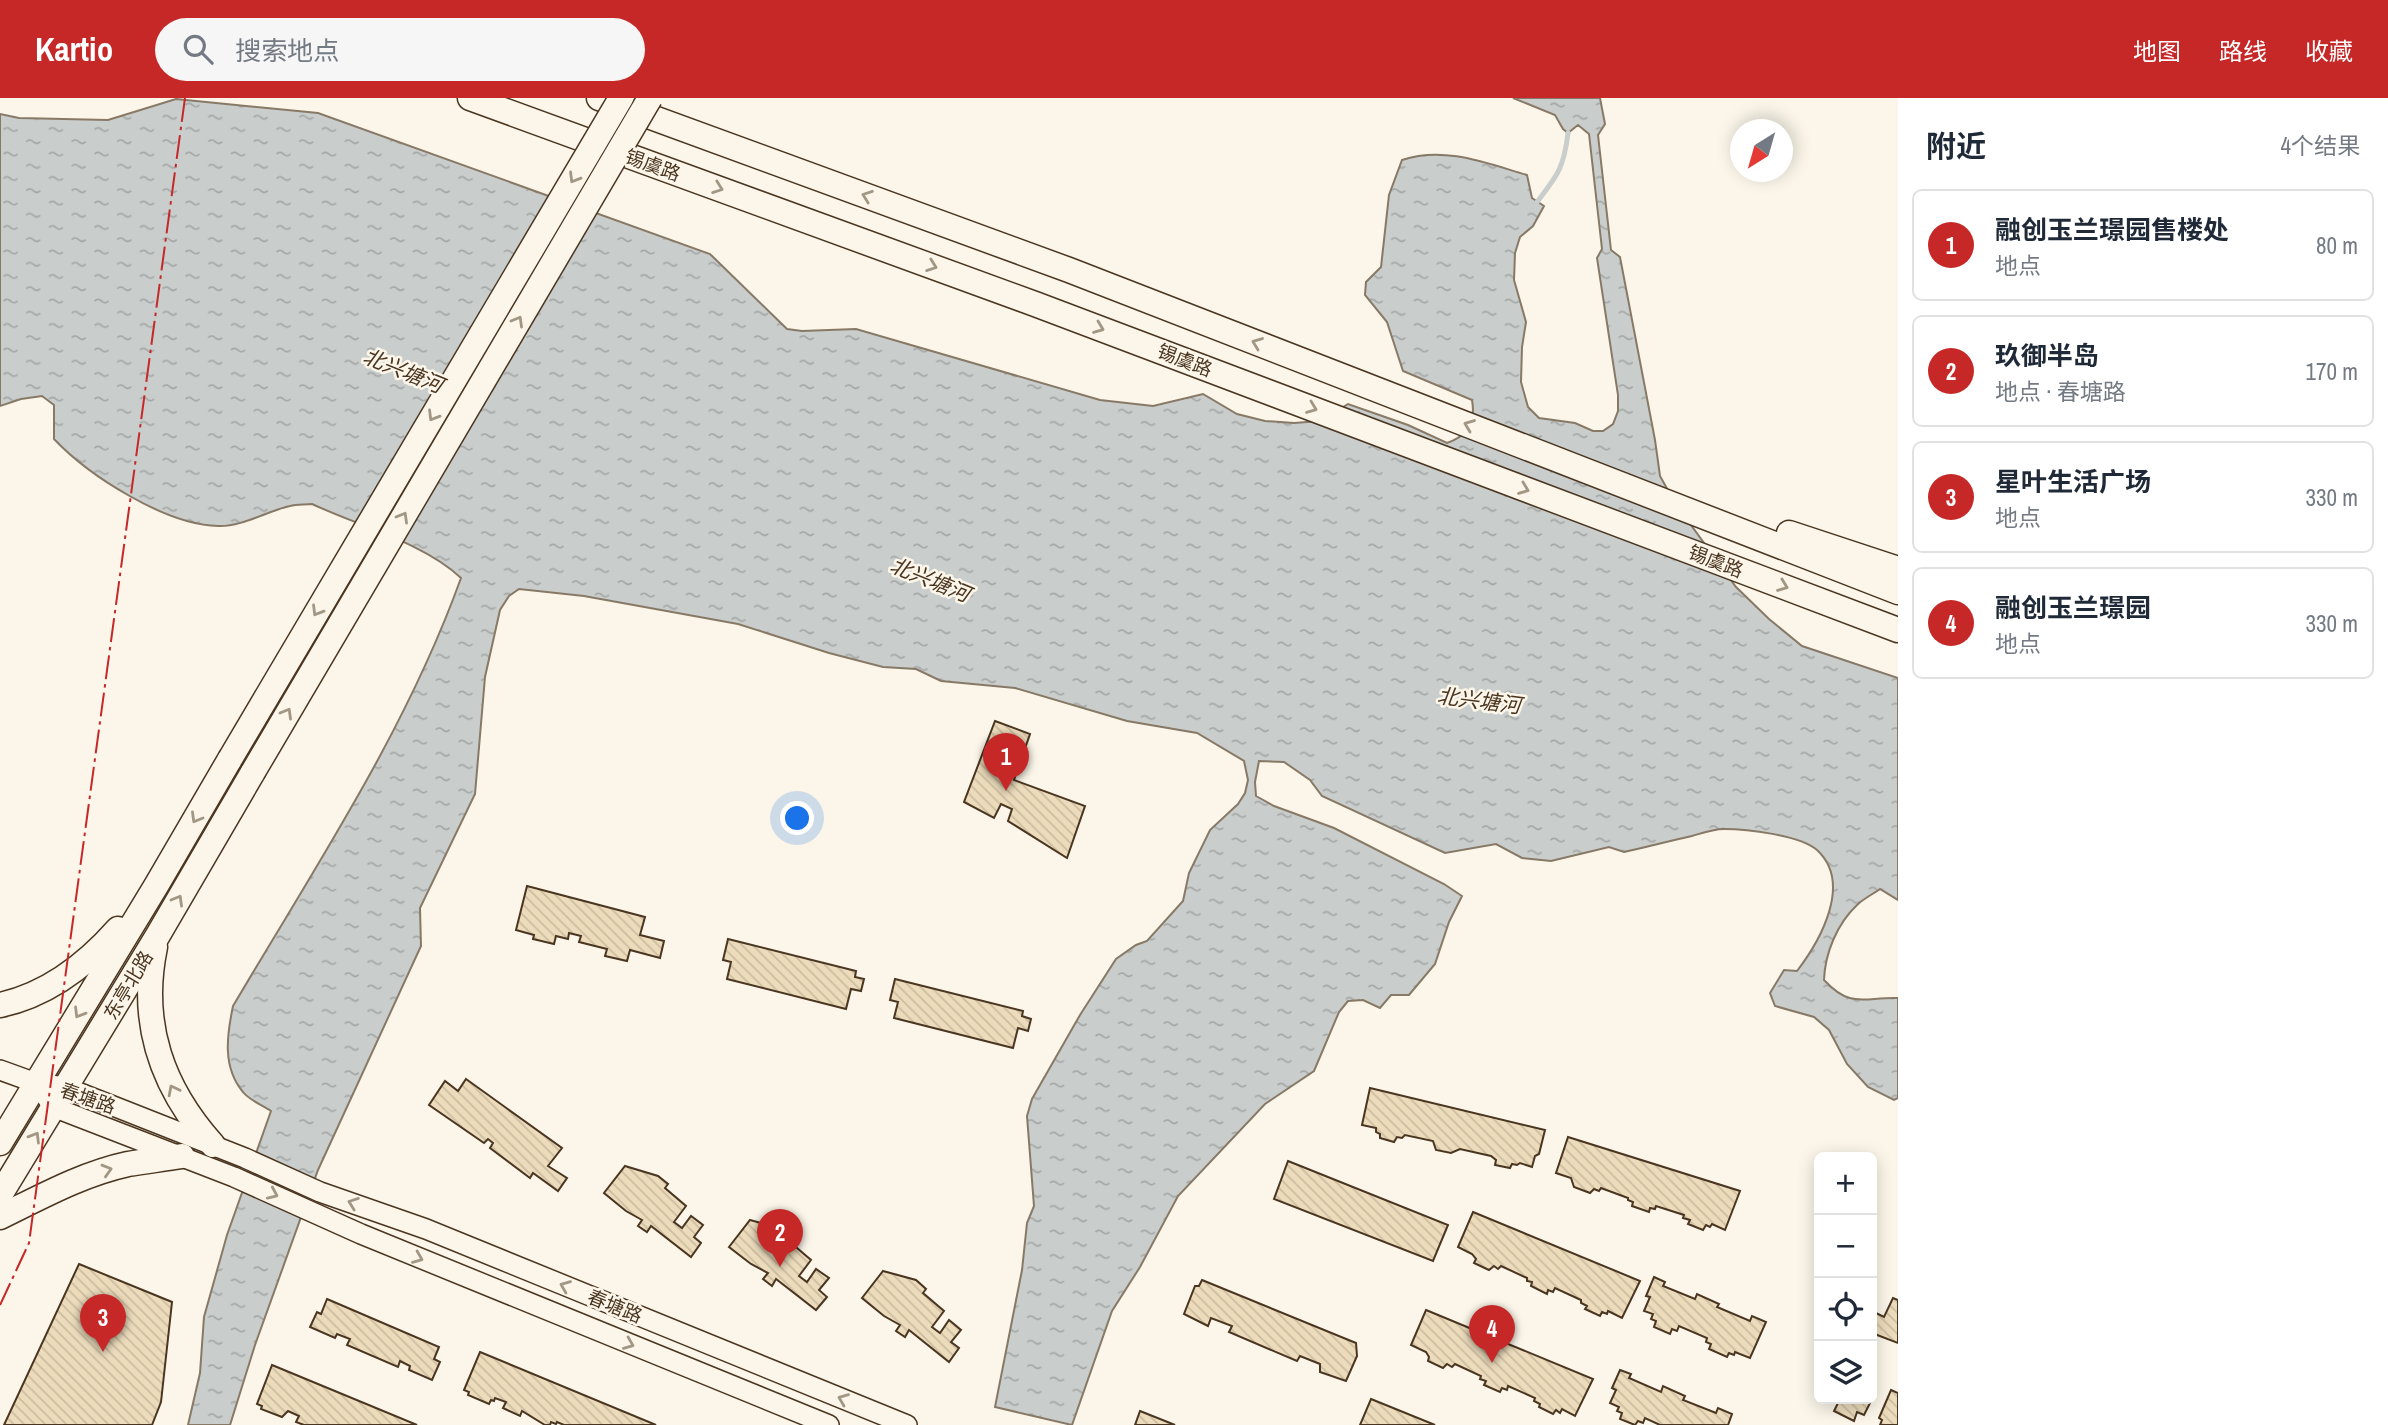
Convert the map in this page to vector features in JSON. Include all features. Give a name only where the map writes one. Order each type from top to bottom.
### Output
[{"type":"main road","name":"锡虞路","points":[[470,98],[1035,304],[1898,630]]},
{"type":"main road","name":"锡虞路","points":[[599,98],[1069,270],[1898,592]]},
{"type":"main road","name":"东亭北路","points":[[0,1143],[156,886],[621,98]]},
{"type":"main road","name":"东亭北路","points":[[0,1195],[158,935],[650,98]]},
{"type":"main road","points":[[1612,481],[1898,569]]},
{"type":"main road","points":[[0,1005],[18,1001],[75,970],[104,944],[156,886]]},
{"type":"main road","points":[[158,935],[149,991],[156,1048],[165,1075],[178,1100],[194,1124],[213,1145]]},
{"type":"main road","points":[[0,1217],[84,1178],[126,1165],[182,1156]]},
{"type":"street","name":"春塘路","points":[[0,1070],[36,1083],[59,1097],[182,1156],[384,1244],[829,1425]]},
{"type":"street","name":"春塘路","points":[[59,1097],[213,1145],[320,1192],[439,1235],[906,1425]]},
{"type":"water","name":"北兴塘河","points":[[1513,98],[1600,98],[1605,124],[1598,135],[1611,250],[1620,257],[1660,476],[1675,503],[1736,587],[1802,646],[1898,678],[1898,900],[1880,889],[1859,903],[1833,940],[1824,980],[1842,995],[1858,1000],[1898,998],[1898,1098],[1894,1100],[1868,1087],[1847,1064],[1829,1030],[1814,1017],[1775,1006],[1770,993],[1784,970],[1797,971],[1806,959],[1829,912],[1833,895],[1832,879],[1827,863],[1817,850],[1809,845],[1772,834],[1724,829],[1624,852],[1609,847],[1551,861],[1522,858],[1496,844],[1445,853],[1322,796],[1310,780],[1284,762],[1259,761],[1255,782],[1256,796],[1274,806],[1334,828],[1444,884],[1462,896],[1449,922],[1435,964],[1409,995],[1391,995],[1380,1008],[1363,1000],[1348,1001],[1339,1012],[1314,1071],[1265,1104],[1178,1196],[1140,1267],[1112,1311],[1072,1425],[995,1407],[1022,1270],[1027,1223],[1034,1206],[1027,1116],[1032,1099],[1116,959],[1147,941],[1183,901],[1189,873],[1210,830],[1238,804],[1245,793],[1248,780],[1244,761],[1197,733],[1127,721],[1015,688],[941,681],[916,669],[883,667],[738,624],[584,596],[519,589],[509,596],[500,610],[485,677],[475,794],[420,908],[421,946],[318,1170],[255,1345],[230,1425],[188,1425],[200,1373],[204,1317],[227,1235],[271,1111],[246,1095],[232,1072],[228,1039],[233,1006],[327,850],[386,744],[439,635],[461,578],[410,545],[312,504],[290,506],[227,526],[197,523],[175,517],[152,508],[108,483],[69,453],[54,439],[54,405],[42,396],[0,406],[0,114],[19,118],[108,120],[176,99],[318,113],[710,254],[787,329],[856,329],[1100,400],[1153,406],[1203,394],[1237,414],[1265,421],[1294,423],[1320,421],[1348,404],[1408,425],[1447,443],[1469,427],[1473,415],[1472,400],[1403,371],[1387,322],[1365,295],[1366,282],[1381,267],[1389,195],[1402,160],[1418,156],[1449,155],[1481,161],[1527,175],[1532,198],[1544,206],[1533,226],[1520,237],[1515,253],[1514,280],[1526,322],[1521,382],[1528,407],[1539,418],[1575,423],[1593,431],[1603,431],[1613,424],[1618,411],[1618,395],[1597,258],[1602,249],[1589,134],[1578,125],[1568,133],[1555,115]]},
{"type":"building","points":[[995,721],[1030,734],[1014,780],[1085,806],[1067,858],[1008,821],[1012,809],[1001,804],[994,818],[964,802]]},
{"type":"building","points":[[527,886],[645,917],[640,935],[664,941],[660,958],[630,950],[627,961],[605,956],[607,949],[579,942],[581,936],[569,933],[568,939],[556,936],[554,944],[533,939],[534,935],[516,930]]},
{"type":"building","points":[[728,939],[856,971],[855,977],[864,979],[861,991],[851,989],[846,1009],[727,979],[731,962],[723,960]]},
{"type":"building","points":[[895,979],[1023,1011],[1022,1016],[1031,1019],[1028,1031],[1018,1028],[1013,1048],[894,1018],[898,1002],[890,1000]]},
{"type":"building","points":[[466,1079],[562,1148],[548,1166],[567,1178],[558,1191],[533,1173],[530,1178],[490,1148],[493,1143],[488,1139],[484,1143],[429,1105],[445,1081],[458,1091]]},
{"type":"building","points":[[1370,1088],[1545,1130],[1539,1154],[1535,1156],[1532,1167],[1520,1163],[1512,1164],[1510,1168],[1495,1165],[1496,1160],[1491,1156],[1460,1149],[1451,1153],[1436,1150],[1433,1141],[1405,1135],[1402,1138],[1397,1137],[1394,1142],[1380,1138],[1376,1128],[1362,1125]]},
{"type":"building","points":[[1568,1137],[1740,1191],[1725,1230],[1712,1224],[1710,1227],[1706,1225],[1703,1230],[1688,1224],[1690,1220],[1683,1218],[1684,1215],[1656,1206],[1655,1209],[1650,1208],[1649,1212],[1632,1206],[1633,1202],[1628,1198],[1601,1188],[1590,1193],[1574,1187],[1571,1178],[1556,1173]]},
{"type":"building","points":[[1288,1161],[1448,1225],[1433,1261],[1274,1199]]},
{"type":"building","points":[[625,1166],[658,1176],[668,1184],[665,1188],[686,1206],[674,1222],[682,1228],[691,1216],[703,1225],[694,1237],[701,1243],[691,1257],[651,1226],[647,1232],[638,1226],[642,1220],[604,1193]]},
{"type":"building","points":[[1473,1212],[1640,1281],[1622,1318],[1608,1311],[1607,1314],[1602,1312],[1600,1316],[1585,1309],[1587,1306],[1581,1303],[1581,1300],[1555,1288],[1553,1292],[1548,1290],[1547,1294],[1531,1286],[1532,1282],[1527,1281],[1527,1278],[1501,1266],[1498,1269],[1494,1266],[1489,1270],[1474,1263],[1476,1259],[1472,1254],[1458,1247]]},
{"type":"building","points":[[750,1220],[783,1229],[793,1237],[790,1242],[811,1260],[799,1276],[807,1282],[816,1269],[829,1278],[819,1290],[827,1297],[816,1310],[776,1279],[772,1286],[763,1279],[768,1273],[729,1247]]},
{"type":"building","points":[[79,1264],[172,1302],[161,1402],[152,1425],[4,1425]]},
{"type":"building","points":[[883,1271],[916,1280],[926,1289],[923,1293],[944,1311],[932,1327],[940,1333],[949,1320],[961,1330],[951,1342],[959,1348],[949,1362],[909,1330],[905,1337],[896,1331],[900,1325],[862,1298]]},
{"type":"building","points":[[1654,1277],[1665,1282],[1663,1286],[1695,1299],[1697,1294],[1719,1304],[1717,1307],[1750,1321],[1752,1316],[1766,1322],[1750,1358],[1735,1352],[1734,1355],[1729,1353],[1727,1357],[1709,1349],[1711,1344],[1706,1342],[1707,1338],[1679,1326],[1677,1331],[1672,1329],[1670,1334],[1654,1327],[1656,1321],[1651,1319],[1653,1314],[1644,1311],[1650,1297],[1646,1296]]},
{"type":"building","points":[[1202,1280],[1356,1343],[1357,1356],[1346,1381],[1320,1372],[1320,1364],[1300,1356],[1297,1361],[1229,1332],[1232,1326],[1211,1318],[1208,1326],[1184,1314],[1195,1286],[1199,1286]]},
{"type":"building","points":[[1893,1298],[1898,1300],[1898,1343],[1877,1335],[1877,1314],[1884,1317]]},
{"type":"building","points":[[327,1299],[439,1347],[434,1359],[440,1362],[432,1380],[409,1370],[410,1366],[400,1361],[398,1367],[347,1345],[350,1339],[337,1334],[335,1338],[310,1327],[317,1312],[321,1314]]},
{"type":"building","points":[[1426,1310],[1593,1379],[1575,1416],[1562,1409],[1560,1413],[1556,1410],[1553,1414],[1539,1407],[1540,1404],[1534,1401],[1535,1398],[1508,1386],[1507,1390],[1502,1388],[1500,1392],[1484,1385],[1486,1381],[1480,1379],[1481,1376],[1455,1364],[1452,1367],[1447,1364],[1443,1368],[1428,1361],[1426,1352],[1411,1345]]},
{"type":"building","points":[[480,1352],[656,1425],[564,1425],[551,1422],[550,1425],[545,1425],[522,1411],[520,1416],[503,1408],[506,1402],[495,1398],[489,1404],[468,1395],[469,1392],[464,1390]]},
{"type":"building","points":[[272,1365],[417,1425],[304,1425],[296,1422],[299,1416],[288,1411],[282,1417],[261,1409],[262,1406],[257,1404]]},
{"type":"building","points":[[1620,1370],[1631,1374],[1629,1378],[1661,1392],[1663,1386],[1685,1396],[1683,1400],[1716,1413],[1718,1408],[1732,1414],[1728,1425],[1660,1425],[1645,1418],[1643,1423],[1638,1421],[1635,1425],[1620,1419],[1622,1413],[1617,1411],[1619,1407],[1610,1403],[1616,1390],[1612,1388]]},
{"type":"building","points":[[1891,1390],[1898,1393],[1898,1425],[1880,1425],[1882,1420],[1879,1418]]},
{"type":"building","points":[[1371,1399],[1435,1425],[1360,1425]]},
{"type":"building","points":[[1838,1404],[1870,1404],[1864,1415],[1857,1412],[1854,1421],[1834,1411]]},
{"type":"building","points":[[1140,1411],[1175,1425],[1135,1425]]},
{"type":"waterway","points":[[1537,202],[1559,170],[1568,133]]},
{"type":"power","points":[[0,1305],[29,1243],[185,98]]},
{"type":"place","name":"融创玉兰璟园售楼处","points":[[1006,791]]},
{"type":"place","name":"玖御半岛","points":[[780,1267]]},
{"type":"place","name":"星叶生活广场","points":[[103,1352]]},
{"type":"place","name":"融创玉兰璟园","points":[[1492,1363]]}]
